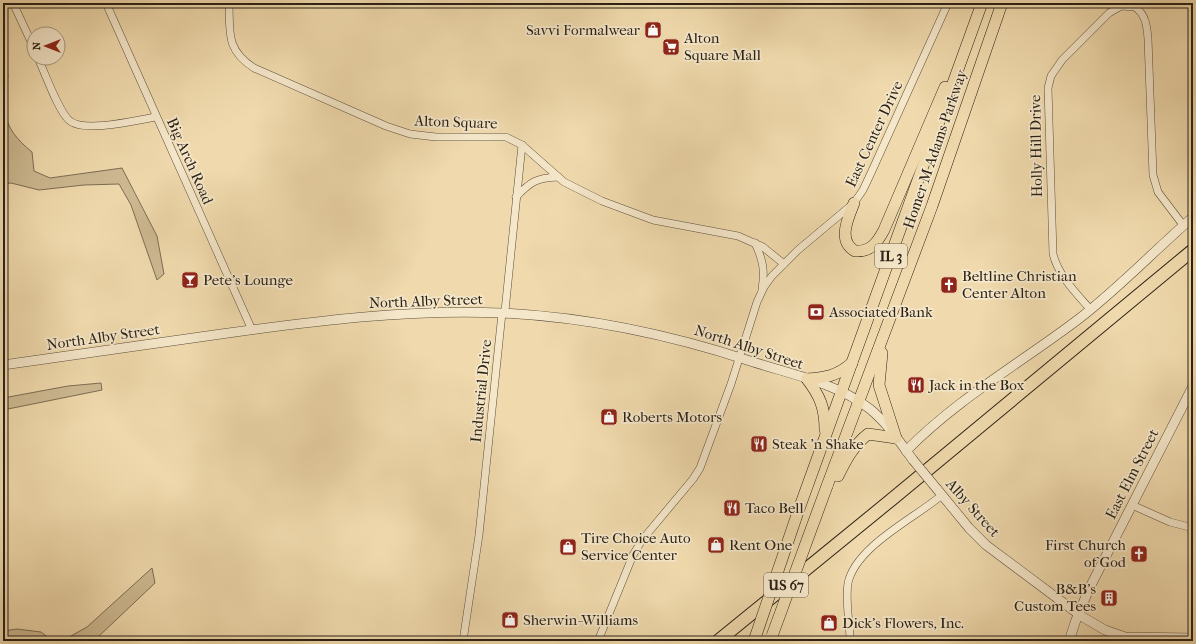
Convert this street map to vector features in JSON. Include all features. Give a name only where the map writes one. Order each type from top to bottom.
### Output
[{"type":"highway","name":"US 67","points":[[718,641],[1193,250]]},
{"type":"main road","points":[[854,203],[845,231],[845,239],[851,248],[862,251],[874,245],[884,230],[981,3]]},
{"type":"main road","name":"Homer M Adams Parkway","points":[[754,641],[799,508],[854,361],[981,3]]},
{"type":"main road","name":"Homer M Adams Parkway","points":[[771,638],[827,486],[860,403],[1002,3]]},
{"type":"main road","points":[[816,517],[850,452],[859,441],[868,434],[896,438],[879,385],[886,331]]},
{"type":"main road","points":[[807,379],[826,378],[841,372],[854,361]]},
{"type":"main road","points":[[807,379],[819,394],[825,416],[824,440]]},
{"type":"street","points":[[13,3],[26,31]]},
{"type":"street","name":"Big Arch Road","points":[[106,3],[252,330]]},
{"type":"street","name":"Alton Square","points":[[229,3],[230,37],[232,46],[238,56],[254,68],[380,123],[410,134],[436,137],[506,137],[522,145],[558,177],[591,196],[648,218],[738,236],[755,243],[784,264]]},
{"type":"street","name":"East Center Drive","points":[[598,641],[633,555],[642,540],[693,479],[700,468],[760,296],[772,276],[784,264],[854,203],[868,181],[948,3]]},
{"type":"street","name":"Holly Hill Drive","points":[[1090,309],[1064,277],[1057,266],[1053,254],[1048,88],[1051,76],[1062,60],[1109,13],[1121,6],[1135,7],[1142,14],[1146,22],[1148,38],[1153,175],[1158,192],[1183,225]]},
{"type":"street","points":[[42,66],[63,113],[73,123],[89,126],[156,117]]},
{"type":"street","name":"Industrial Drive","points":[[463,641],[479,535],[502,313],[505,311],[522,145]]},
{"type":"street","points":[[516,197],[528,184],[536,180],[558,177]]},
{"type":"street","points":[[906,451],[928,429],[951,410],[1090,309],[1193,217]]},
{"type":"street","points":[[755,243],[763,259],[764,269],[760,296]]},
{"type":"street","name":"North Alby Street","points":[[3,365],[252,330],[374,315],[415,313],[502,313],[619,327],[712,348],[842,392]]},
{"type":"street","name":"East Elm Street","points":[[1069,641],[1078,614],[1193,386]]},
{"type":"street","name":"Alby Street","points":[[842,392],[860,403],[880,419],[969,528],[986,545],[1078,614],[1105,630],[1125,637],[1173,640],[1193,638]]},
{"type":"street","points":[[850,641],[847,595],[848,584],[855,567],[871,548],[940,492]]},
{"type":"street","points":[[1132,505],[1170,522],[1193,528]]},
{"type":"shaded area","points":[[3,72],[8,74],[5,109],[6,118],[14,134],[32,152],[34,171],[50,178],[122,168],[157,236],[164,274],[157,280],[131,205],[119,184],[84,185],[39,190],[11,183],[3,184]]},
{"type":"shaded area","points":[[101,383],[102,390],[3,410],[3,398],[68,386]]},
{"type":"shaded area","points":[[152,568],[155,583],[94,641],[62,641],[87,627]]},
{"type":"shaded area","points":[[17,629],[41,632],[53,641],[3,641],[3,631]]},
{"type":"place","name":"Savvi Formalwear","points":[[653,30]]},
{"type":"place","name":"Alton Square Mall","points":[[671,47]]},
{"type":"place","name":"Pete's Lounge","points":[[190,280]]},
{"type":"place","name":"Beltline Christian Center Alton","points":[[949,285]]},
{"type":"place","name":"Associated Bank","points":[[816,312]]},
{"type":"place","name":"Jack in the Box","points":[[916,385]]},
{"type":"place","name":"Roberts Motors","points":[[609,417]]},
{"type":"place","name":"Steak 'n Shake","points":[[759,444]]},
{"type":"place","name":"Taco Bell","points":[[732,508]]},
{"type":"place","name":"Rent One","points":[[716,545]]},
{"type":"place","name":"Tire Choice Auto Service Center","points":[[568,547]]},
{"type":"place","name":"First Church of God","points":[[1139,554]]},
{"type":"place","name":"B&B's Custom Tees","points":[[1109,598]]},
{"type":"place","name":"Sherwin-Williams","points":[[510,620]]},
{"type":"place","name":"Dick's Flowers, Inc.","points":[[829,623]]}]
